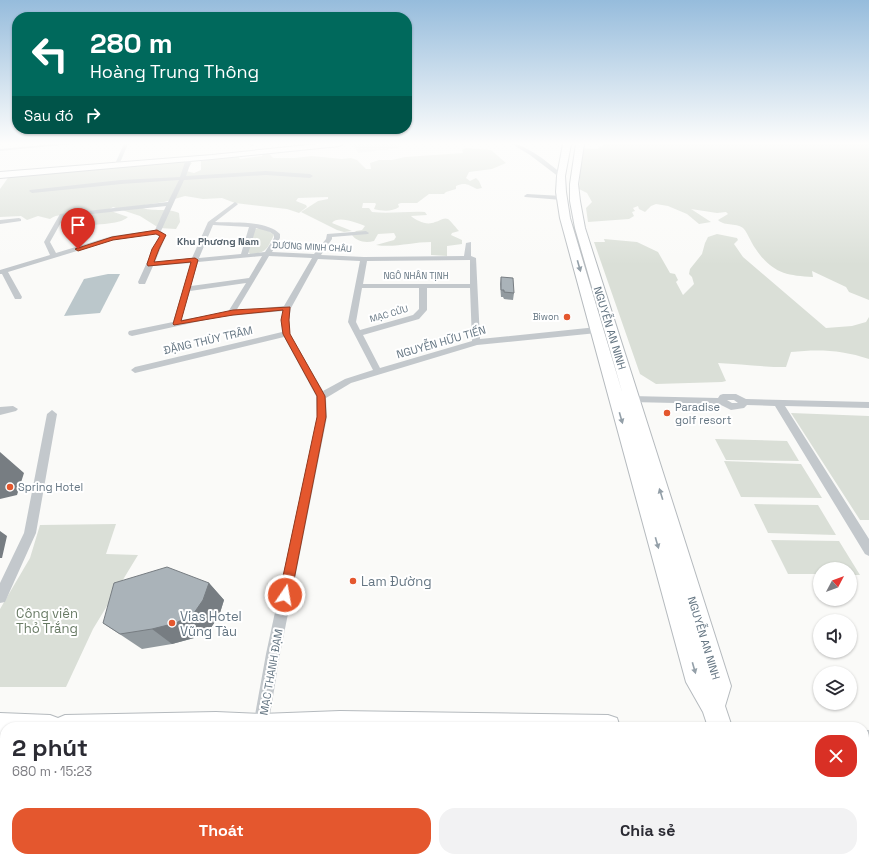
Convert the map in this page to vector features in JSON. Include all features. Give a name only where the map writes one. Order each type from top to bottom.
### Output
[{"type":"main road","name":"NGUYỄN AN NINH","points":[[561,184],[562,198],[574,228],[623,399],[698,682],[716,716]]},
{"type":"main road","name":"NGUYỄN AN NINH","points":[[575,184],[574,228],[597,330],[623,399]]},
{"type":"street","points":[[32,191],[99,184]]},
{"type":"street","points":[[157,232],[180,184]]},
{"type":"street","points":[[527,196],[562,198]]},
{"type":"street","points":[[54,256],[47,242],[62,215],[170,204]]},
{"type":"street","points":[[176,324],[195,260],[210,224],[235,204]]},
{"type":"street","points":[[0,222],[19,220]]},
{"type":"street","points":[[210,224],[268,228],[277,234],[267,254],[231,313]]},
{"type":"street","points":[[244,256],[253,226]]},
{"type":"street","points":[[18,297],[2,272],[112,238],[157,232],[163,235],[142,282]]},
{"type":"street","name":"MẠC THANH ĐẠM","points":[[263,722],[274,647],[322,417],[321,396],[286,334],[285,320],[287,308],[316,256],[329,239],[329,235],[366,233]]},
{"type":"street","points":[[469,243],[474,286],[476,342]]},
{"type":"street","name":"DƯƠNG MINH CHÂU","points":[[150,264],[267,254],[364,259],[470,258]]},
{"type":"street","points":[[364,259],[352,325],[378,372]]},
{"type":"street","points":[[186,289],[251,280]]},
{"type":"street","name":"NGÔ NHÂN TỊNH","points":[[358,286],[474,286]]},
{"type":"street","name":"MẠC CỬU","points":[[357,334],[416,317],[423,310],[423,286]]},
{"type":"street","points":[[132,333],[231,313],[287,308]]},
{"type":"street","name":"NGUYỄN HỮU TIẾN","points":[[321,396],[348,381],[476,342],[597,330]]},
{"type":"street","name":"ĐẶNG THÙY TRÂM","points":[[135,370],[286,334]]},
{"type":"street","points":[[623,399],[721,401],[731,407],[742,406],[744,402],[869,405]]},
{"type":"street","points":[[778,403],[869,550]]},
{"type":"street","points":[[0,411],[13,409]]},
{"type":"street","points":[[0,597],[30,533],[52,414]]},
{"type":"green space","points":[[3,184],[461,184],[456,186],[456,189],[444,194],[429,194],[417,203],[398,204],[399,207],[393,210],[384,211],[374,209],[375,203],[363,203],[362,208],[369,208],[372,212],[379,213],[425,212],[427,215],[411,216],[425,223],[432,223],[445,218],[448,219],[459,231],[452,233],[451,235],[462,240],[462,244],[447,246],[447,256],[431,255],[431,242],[390,246],[376,245],[394,240],[396,237],[394,233],[378,234],[374,241],[362,241],[356,239],[352,235],[356,231],[362,230],[365,226],[343,220],[332,223],[352,231],[344,232],[301,212],[318,201],[328,199],[328,197],[298,198],[296,201],[306,205],[307,207],[299,213],[287,209],[235,203],[222,198],[203,199],[185,196],[164,202],[138,206],[148,209],[169,210],[179,213],[180,222],[176,229],[159,228],[140,216],[113,207],[108,210],[128,217],[118,222],[79,227],[74,224],[72,217],[61,215],[50,219],[38,216],[27,220],[21,216],[0,217],[0,189]]},
{"type":"green space","points":[[467,184],[480,184],[482,188],[477,189]]},
{"type":"green space","points":[[579,184],[869,184],[869,300],[849,292],[846,287],[812,271],[813,277],[787,274],[773,267],[761,256],[744,229],[718,220],[728,214],[726,212],[717,213],[691,209],[711,222],[699,224],[687,214],[668,206],[656,204],[651,206],[645,212],[639,209],[638,206],[633,208],[635,211],[632,212],[634,216],[629,219],[588,222],[586,208],[592,202],[587,193],[579,189]]},
{"type":"green space","points":[[255,229],[266,229],[274,235],[266,249],[260,253],[250,254],[248,252]]},
{"type":"green space","points":[[717,234],[737,238],[738,240],[734,244],[743,257],[826,328],[852,326],[866,322],[869,317],[869,359],[840,352],[811,351],[791,352],[786,367],[718,363],[726,381],[722,382],[656,384],[640,374],[594,242],[605,242],[604,239],[637,242],[658,252],[670,273],[675,274],[678,280],[676,282],[683,295],[694,284],[692,277],[689,274],[690,269],[702,254],[708,237]]},
{"type":"green space","points":[[791,413],[869,416],[869,520],[860,520]]},
{"type":"green space","points":[[715,439],[787,441],[799,461],[726,460]]},
{"type":"green space","points":[[724,461],[801,464],[822,498],[741,497]]},
{"type":"green space","points":[[754,504],[818,505],[836,535],[768,533]]},
{"type":"green space","name":"Công viên Thỏ Trắng","points":[[116,524],[106,554],[138,555],[93,629],[66,687],[0,687],[0,609],[30,558],[40,525]]},
{"type":"green space","points":[[771,540],[839,541],[852,562],[813,562],[813,574],[788,574]]},
{"type":"shaded area","points":[[108,274],[120,274],[100,313],[64,316],[84,279]]},
{"type":"building","points":[[501,277],[513,278],[514,293],[504,292],[504,290],[501,290]]},
{"type":"building","points":[[167,567],[209,583],[203,600],[194,613],[176,623],[152,629],[120,634],[103,623],[114,583]]},
{"type":"place","name":"Biwon","points":[[567,317]]},
{"type":"place","name":"Paradise golf resort","points":[[667,413]]},
{"type":"place","name":"Spring Hotel","points":[[10,487]]},
{"type":"place","name":"Lam Đường","points":[[353,581]]},
{"type":"place","name":"Vias Hotel Vũng Tàu","points":[[172,623]]},
{"type":"district","name":"Khu Phương Nam","points":[[218,241]]},
{"type":"route","points":[[78,249],[112,238],[157,232],[163,235],[150,264],[195,260],[176,324],[219,315],[287,308],[285,320],[286,334],[321,396],[322,417],[285,595]]}]
